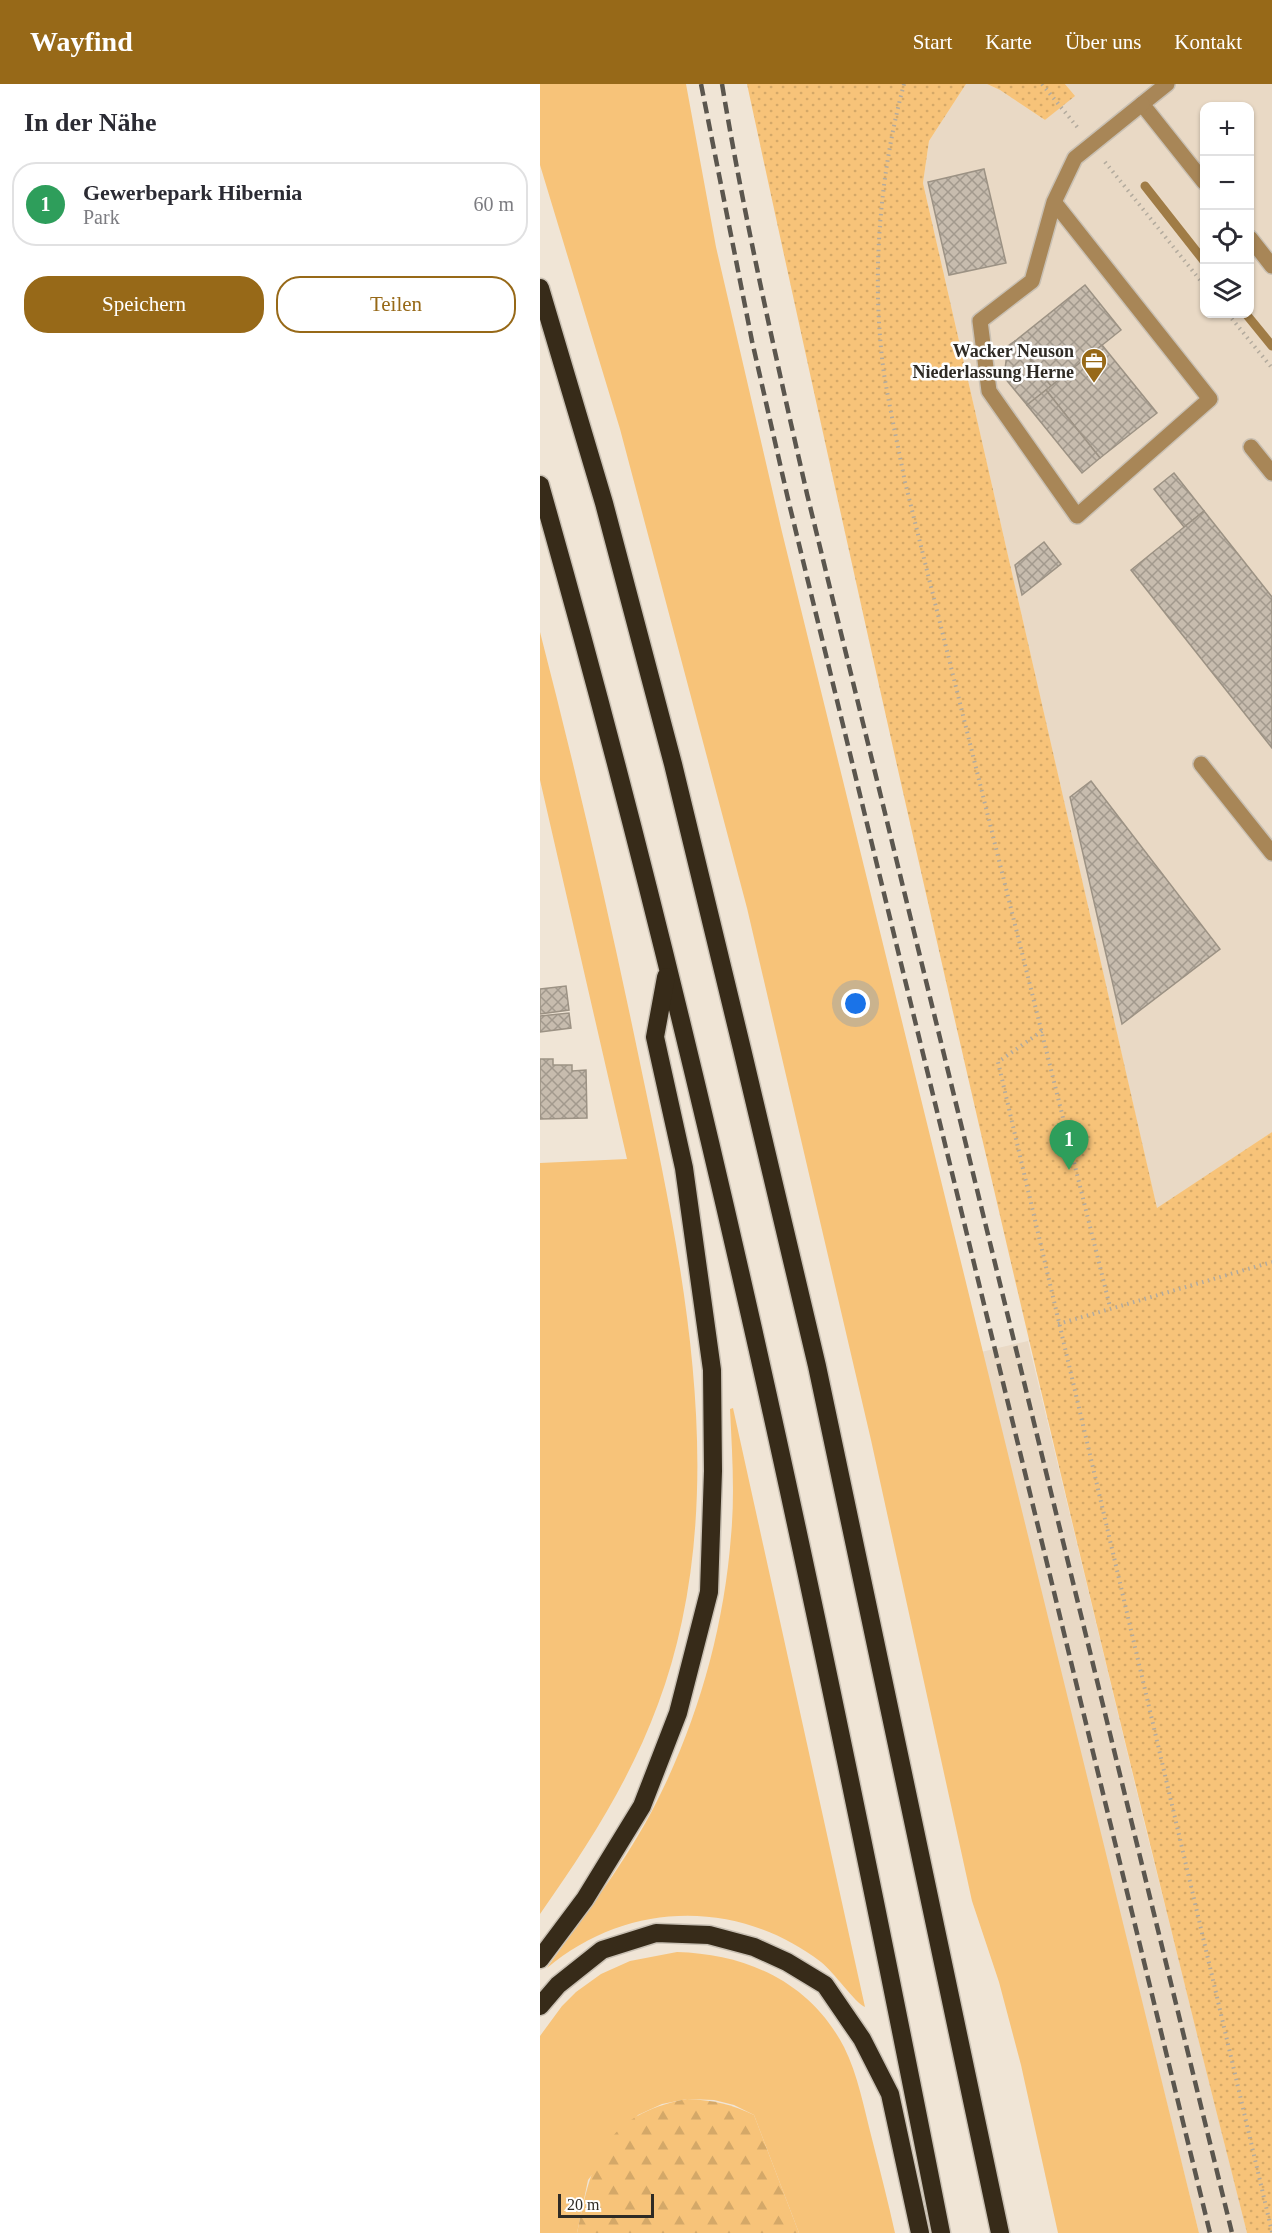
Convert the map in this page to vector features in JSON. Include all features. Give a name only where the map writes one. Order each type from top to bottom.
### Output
[{"type":"highway","points":[[540,288],[604,504],[670,753],[737,1026],[817,1366],[1000,2233]]},
{"type":"highway","points":[[540,485],[612,746],[668,969],[773,1417],[879,1918],[941,2233]]},
{"type":"highway","points":[[540,1959],[585,1899],[642,1806],[678,1713],[709,1592],[713,1471],[712,1370],[684,1168],[655,1037],[668,969]]},
{"type":"highway","points":[[540,2006],[558,1985],[602,1950],[656,1933],[710,1935],[754,1947],[797,1968],[825,1985],[862,2039],[890,2094],[920,2233]]},
{"type":"street","points":[[1054,202],[1210,399],[1077,516],[989,391],[980,321],[1032,281],[1054,202],[1075,158],[1167,84]]},
{"type":"street","points":[[1142,104],[1200,177]]},
{"type":"street","points":[[1254,243],[1272,266]]},
{"type":"street","points":[[1251,447],[1272,473]]},
{"type":"street","points":[[1201,765],[1272,853]]},
{"type":"path","points":[[904,84],[890,137],[881,224],[880,323],[884,375],[905,482],[1110,1307]]},
{"type":"path","points":[[1118,181],[1200,280]]},
{"type":"path","points":[[1231,318],[1272,368]]},
{"type":"path","points":[[1042,1030],[998,1062],[1272,2232]]},
{"type":"path","points":[[1058,1324],[1110,1307],[1272,1262]]},
{"type":"shaded area","points":[[966,84],[987,84],[1045,120],[1074,96],[1065,84],[1272,84],[1272,1132],[1157,1209],[923,183],[929,141]]},
{"type":"shaded area","points":[[1028,1341],[1146,1830],[1247,2233],[1199,2233],[981,1352]]},
{"type":"green space","points":[[540,84],[686,84],[716,247],[782,532],[1199,2233],[1058,2233],[1021,2065],[999,1982],[972,1901],[871,1440],[747,908],[620,429],[540,165]]},
{"type":"green space","points":[[747,84],[966,84],[929,141],[923,183],[1157,1208],[1272,1132],[1272,2233],[1247,2233],[1114,1698],[987,1161],[865,623]]},
{"type":"green space","points":[[987,84],[1065,84],[1075,96],[1045,120]]},
{"type":"green space","points":[[540,632],[605,901],[668,1200],[690,1340],[696,1411],[697,1482],[693,1552],[682,1621],[659,1702],[627,1775],[608,1810],[540,1914],[540,1163],[627,1159],[540,780]]},
{"type":"green space","points":[[733,1408],[865,2007],[821,1962],[788,1941],[754,1927],[718,1918],[682,1916],[647,1920],[612,1930],[578,1946],[547,1968],[605,1887],[645,1823],[672,1770],[697,1706],[715,1639],[727,1570],[733,1504],[730,1409]]},
{"type":"green space","points":[[677,1952],[728,1959],[774,1976],[795,1989],[830,2024],[844,2047],[857,2080],[895,2233],[799,2233],[754,2115],[734,2105],[714,2100],[687,2099],[662,2104],[638,2115],[588,2180],[577,2233],[540,2233],[540,2036],[562,2006],[576,1992],[601,1974],[630,1961]]},
{"type":"green space","points":[[687,2099],[721,2103],[754,2115],[799,2233],[577,2233],[589,2183],[606,2144],[637,2116],[659,2106]]},
{"type":"building","points":[[984,169],[1006,263],[949,275],[928,182]]},
{"type":"building","points":[[1085,285],[1121,330],[1051,386],[1015,341]]},
{"type":"building","points":[[1015,341],[1051,386],[1027,405],[1004,377],[1008,346]]},
{"type":"building","points":[[1102,345],[1157,413],[1100,458],[1046,390]]},
{"type":"building","points":[[1046,390],[1100,458],[1082,473],[1027,405]]},
{"type":"building","points":[[1174,473],[1204,511],[1184,527],[1154,489]]},
{"type":"building","points":[[1204,511],[1272,597],[1272,748],[1131,570]]},
{"type":"building","points":[[1044,542],[1061,564],[1022,595],[1015,565]]},
{"type":"building","points":[[1091,781],[1220,949],[1122,1024],[1070,797]]},
{"type":"building","points":[[566,986],[569,1010],[540,1014],[540,989]]},
{"type":"building","points":[[569,1013],[571,1028],[540,1032],[540,1016]]},
{"type":"building","points":[[540,1059],[553,1059],[553,1065],[572,1065],[572,1071],[586,1070],[587,1118],[540,1119]]},
{"type":"waterway","points":[[1145,186],[1200,256]]},
{"type":"waterway","points":[[1249,318],[1272,346]]},
{"type":"railway","points":[[701,84],[752,341],[788,499],[1210,2233]]},
{"type":"railway","points":[[722,84],[751,239],[807,494],[1232,2233]]},
{"type":"place","name":"Wacker Neuson Niederlassung Herne","points":[[1094,384]]},
{"type":"place","name":"Gewerbepark Hibernia","points":[[1069,1170]]}]
